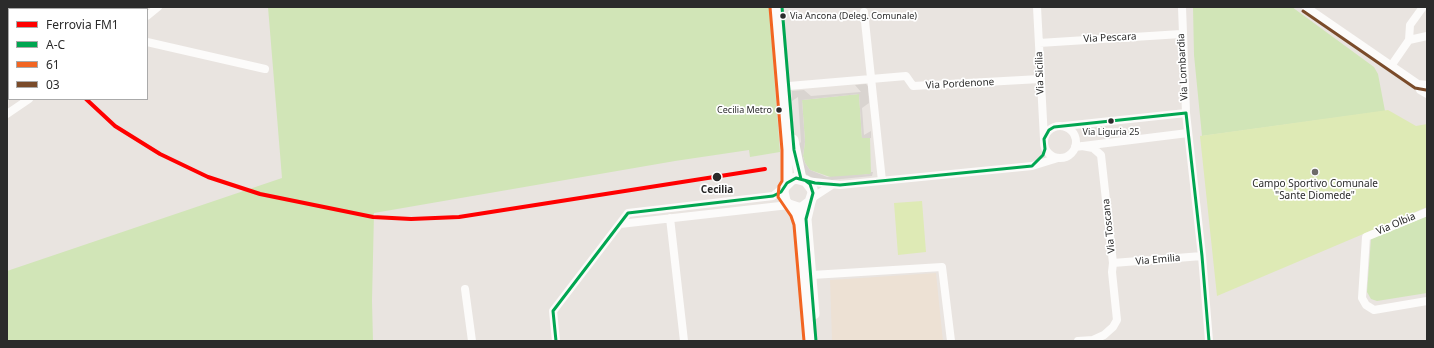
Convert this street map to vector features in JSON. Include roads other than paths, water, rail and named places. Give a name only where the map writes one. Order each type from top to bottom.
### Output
[{"type":"street","points":[[148,15],[158,7]]},
{"type":"street","points":[[775,7],[788,150],[786,185],[783,197],[796,214],[799,224],[809,341]]},
{"type":"street","points":[[782,7],[794,150],[804,180],[812,189],[806,219],[812,275],[816,341]]},
{"type":"street","name":"Via Sicilia","points":[[1037,7],[1044,139]]},
{"type":"street","name":"Via Lombardia","points":[[1182,7],[1186,113],[1202,256],[1209,341]]},
{"type":"street","points":[[1306,7],[1317,10],[1391,66],[1418,84],[1427,85]]},
{"type":"street","points":[[1391,66],[1409,40],[1410,25],[1424,7]]},
{"type":"street","points":[[864,12],[882,181]]},
{"type":"street","name":"Via Pescara","points":[[1039,42],[1182,34]]},
{"type":"street","points":[[1409,40],[1427,36]]},
{"type":"street","points":[[148,42],[264,69]]},
{"type":"street","name":"Via Pordenone","points":[[789,86],[906,76],[913,86],[1040,79]]},
{"type":"street","points":[[1418,84],[1420,90],[1427,94]]},
{"type":"street","points":[[7,114],[28,100]]},
{"type":"street","points":[[1032,166],[1040,159],[1045,149],[1044,139],[1049,130],[1061,126],[1186,113]]},
{"type":"street","points":[[1042,114],[1049,122],[1072,132],[1078,146]]},
{"type":"street","points":[[556,341],[553,311],[628,213],[773,196],[791,180],[804,180],[832,185],[1032,166],[1068,155],[1078,146],[1188,133]]},
{"type":"street","name":"Via Toscana","points":[[1078,146],[1093,148],[1101,155],[1114,263],[1112,272],[1117,320],[1113,327],[1104,335],[1093,340],[1078,341]]},
{"type":"street","points":[[1045,149],[1049,154],[1058,158]]},
{"type":"street","points":[[620,224],[788,205],[802,208],[820,191],[832,185]]},
{"type":"street","name":"Via Olbia","points":[[1427,212],[1366,237],[1362,298],[1366,305],[1374,310],[1427,301]]},
{"type":"street","points":[[670,218],[684,341]]},
{"type":"street","name":"Via Emilia","points":[[1114,263],[1202,256]]},
{"type":"street","points":[[812,275],[942,267],[951,341]]},
{"type":"street","points":[[465,289],[472,341]]},
{"type":"rail line","name":"FM1","points":[[87,100],[115,126],[160,154],[208,177],[260,194],[373,217],[411,219],[459,217],[765,169]]},
{"type":"place","name":"Via Ancona (Deleg. Comunale)","points":[[783,16]]},
{"type":"place","name":"Cecilia Metro","points":[[779,110]]},
{"type":"place","name":"Via Liguria 25","points":[[1111,121]]},
{"type":"place","name":"Campo Sportivo Comunale \"Sante Diomede\"","points":[[1315,172]]},
{"type":"place","name":"Cecilia","points":[[717,177]]}]
